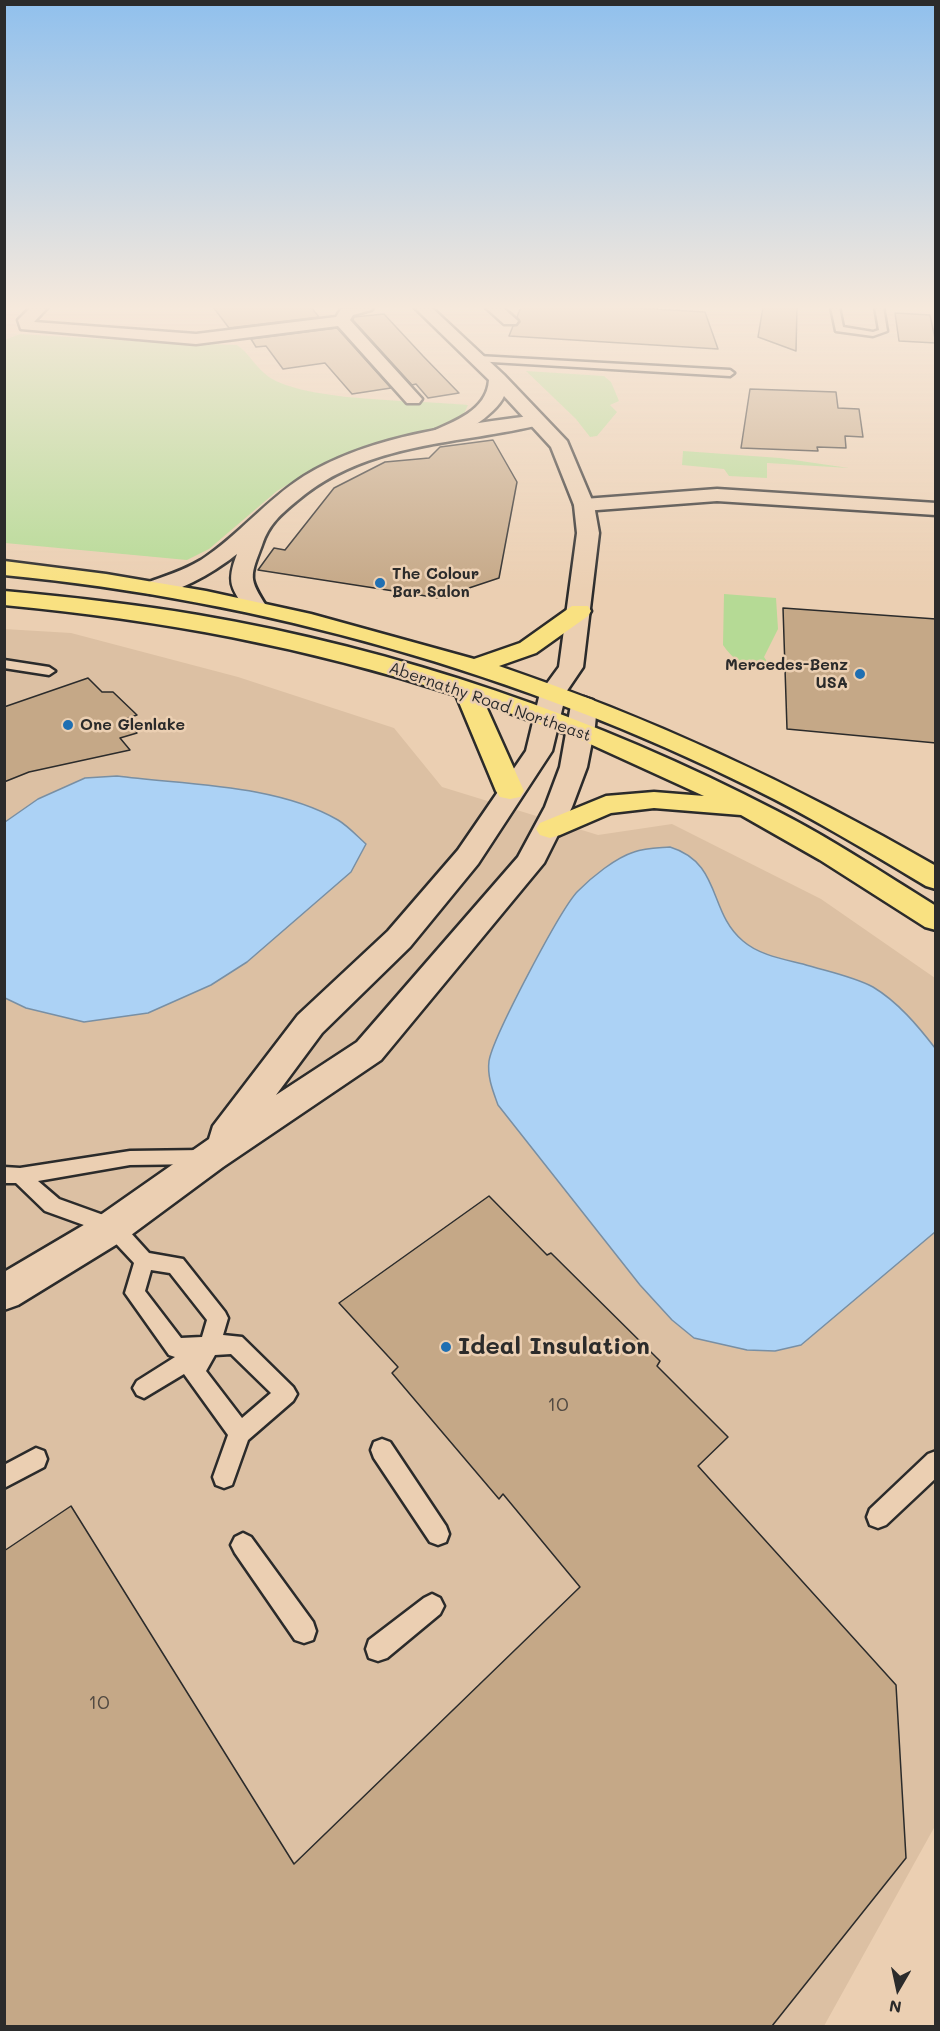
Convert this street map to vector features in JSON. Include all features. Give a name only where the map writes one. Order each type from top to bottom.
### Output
[{"type":"main road","name":"Abernathy Road Northeast","points":[[4,568],[68,573],[256,607],[366,632],[479,665],[553,693],[584,719],[833,854],[936,920]]},
{"type":"main road","name":"Abernathy Road Northeast","points":[[4,598],[124,609],[224,627],[340,653],[548,719],[584,719],[720,761],[791,795],[863,834],[936,879]]},
{"type":"main road","points":[[479,665],[528,648],[580,611]]},
{"type":"main road","points":[[467,692],[510,791]]},
{"type":"main road","points":[[550,829],[606,805],[654,801],[753,810]]},
{"type":"street","points":[[435,437],[488,408],[492,402]]},
{"type":"street","points":[[4,1293],[113,1227],[210,1157],[369,1051],[529,863],[550,829],[584,719],[570,672],[580,611],[588,533],[585,510],[560,445],[520,402]]},
{"type":"street","points":[[154,588],[192,574],[216,559],[292,494],[332,469],[383,450],[435,437],[537,420]]},
{"type":"street","points":[[585,510],[717,495],[936,509]]},
{"type":"street","points":[[256,607],[241,585],[242,569],[259,523]]},
{"type":"street","points":[[210,1157],[310,1024],[399,939],[468,857],[538,751],[553,693],[570,672]]},
{"type":"lane","points":[[4,664],[49,671]]},
{"type":"lane","points":[[12,1175],[130,1158],[210,1157]]},
{"type":"lane","points":[[12,1175],[52,1205],[113,1227],[144,1261],[176,1265],[218,1318],[209,1347],[194,1372],[240,1433]]},
{"type":"lane","points":[[144,1261],[135,1293],[176,1348],[235,1344],[286,1394],[240,1433],[224,1477]]},
{"type":"lane","points":[[144,1388],[209,1347]]},
{"type":"lane","points":[[382,1450],[438,1534]]},
{"type":"lane","points":[[4,1477],[36,1459]]},
{"type":"lane","points":[[878,1517],[936,1462]]},
{"type":"lane","points":[[243,1545],[304,1631]]},
{"type":"lane","points":[[378,1649],[432,1606]]},
{"type":"shaded area","points":[[4,629],[71,633],[238,677],[394,728],[442,787],[598,835],[672,824],[821,899],[935,978],[935,1826],[824,2026],[5,2026]]},
{"type":"green space","points":[[4,402],[420,402],[468,405],[463,416],[437,428],[387,440],[325,462],[277,491],[209,549],[187,560],[5,543]]},
{"type":"green space","points":[[558,402],[617,402],[610,405],[617,412],[597,436],[590,437]]},
{"type":"green space","points":[[683,451],[780,458],[849,468],[767,463],[767,478],[729,476],[724,469],[682,465]]},
{"type":"green space","points":[[724,594],[776,598],[778,629],[764,657],[770,666],[749,667],[737,661],[723,645]]},
{"type":"water","points":[[117,776],[230,788],[287,799],[314,808],[338,820],[366,844],[351,872],[247,962],[211,985],[148,1013],[84,1022],[26,1008],[5,998],[5,822],[38,799],[85,778]]},
{"type":"water","points":[[670,847],[687,854],[698,864],[707,876],[732,929],[749,946],[771,956],[847,977],[873,987],[899,1007],[935,1048],[935,1232],[801,1345],[775,1351],[747,1350],[694,1338],[672,1320],[640,1285],[498,1105],[491,1084],[489,1061],[502,1027],[543,946],[569,902],[590,880],[619,859],[638,851]]},
{"type":"building","points":[[748,402],[837,402],[838,408],[859,409],[863,437],[845,436],[846,448],[817,447],[818,451],[741,448]]},
{"type":"building","points":[[493,440],[517,482],[499,578],[439,598],[258,570],[274,548],[285,550],[334,488],[385,462],[429,458],[440,447]]},
{"type":"building","name":"Mercedes-Benz USA","points":[[783,608],[936,619],[936,743],[787,729]]},
{"type":"building","name":"One Glenlake","points":[[88,678],[102,692],[113,692],[137,715],[128,718],[137,733],[120,738],[130,750],[29,772],[4,782],[4,707]]},
{"type":"building","points":[[489,1196],[547,1255],[551,1253],[660,1361],[657,1366],[728,1437],[698,1466],[896,1685],[906,1858],[772,2026],[4,2026],[4,1551],[71,1506],[294,1864],[580,1587],[503,1494],[499,1499],[392,1373],[398,1367],[339,1303]]},
{"type":"place","name":"The Colour Bar Salon","points":[[380,583]]},
{"type":"place","name":"Mercedes-Benz USA","points":[[860,674]]},
{"type":"place","name":"One Glenlake","points":[[68,725]]},
{"type":"place","name":"Ideal Insulation","points":[[446,1347]]}]
